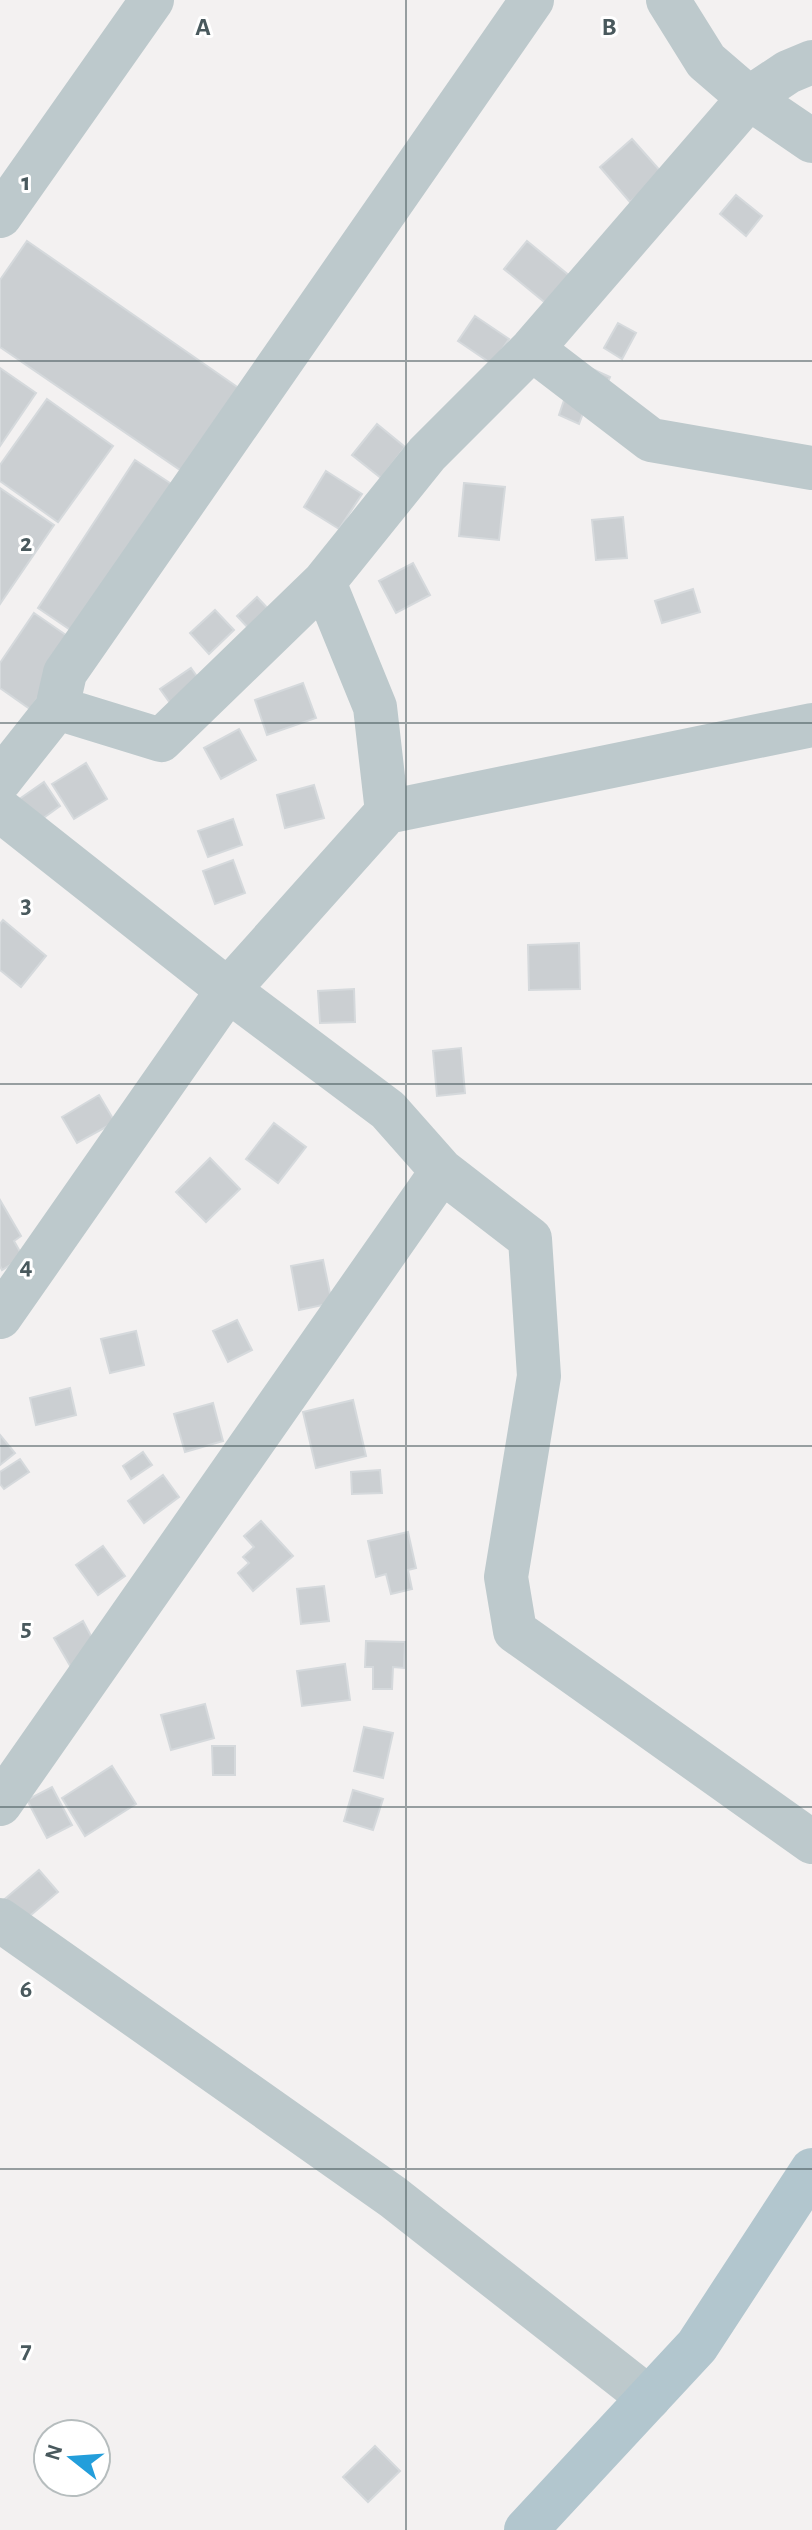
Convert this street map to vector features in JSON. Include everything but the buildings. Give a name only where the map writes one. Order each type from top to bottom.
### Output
[{"type":"main road","points":[[526,2530],[697,2346],[812,2170]]},
{"type":"street","points":[[0,216],[152,0]]},
{"type":"street","points":[[0,780],[57,708],[65,673],[532,0]]},
{"type":"street","points":[[668,0],[706,61],[749,98],[812,141]]},
{"type":"street","points":[[57,708],[161,740],[324,582],[427,454],[532,349],[749,98],[788,72],[812,62]]},
{"type":"street","points":[[532,349],[651,440],[812,468]]},
{"type":"street","points":[[324,582],[375,707],[387,812]]},
{"type":"street","points":[[0,1317],[228,990],[387,812],[812,725]]},
{"type":"street","points":[[0,810],[228,990],[388,1110],[442,1171],[530,1239],[539,1376],[506,1577],[515,1631],[812,1842]]},
{"type":"street","points":[[0,1804],[442,1171]]},
{"type":"street","points":[[0,1920],[393,2197],[649,2398]]}]
